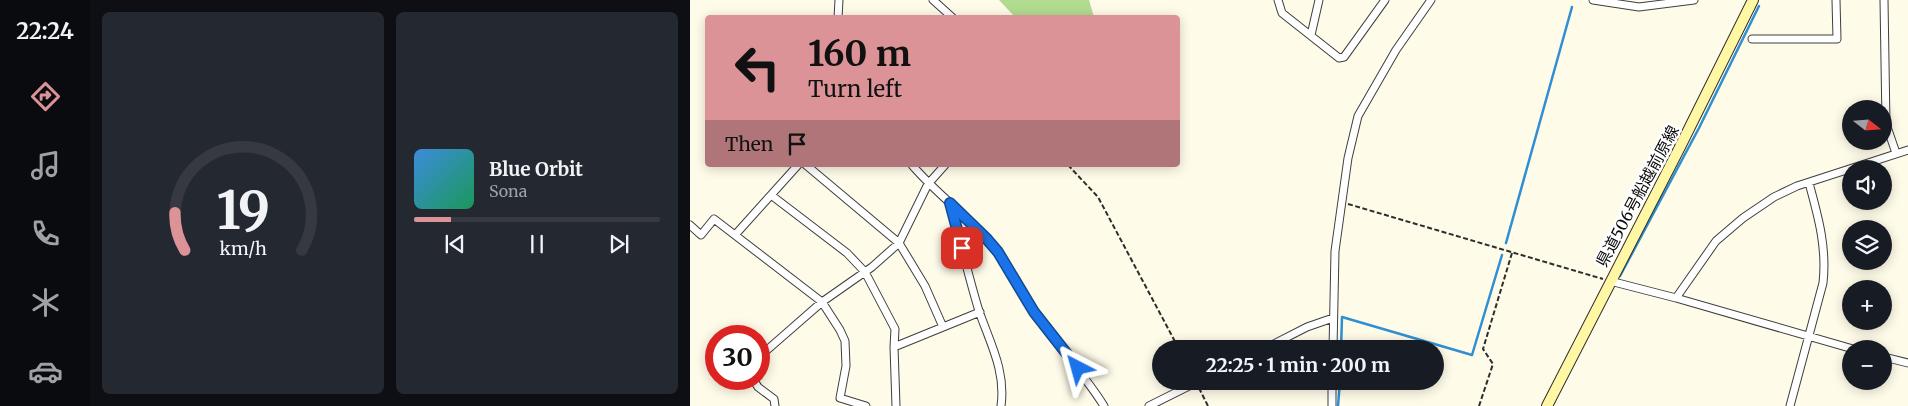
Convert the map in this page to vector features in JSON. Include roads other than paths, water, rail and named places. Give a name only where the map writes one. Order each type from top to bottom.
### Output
[{"type":"main road","name":"県道506号船越前原線","points":[[1547,406],[1675,158],[1752,0]]},
{"type":"street","points":[[838,15],[839,0]]},
{"type":"street","points":[[933,0],[950,15]]},
{"type":"street","points":[[1278,0],[1282,13],[1339,58],[1344,57],[1385,0]]},
{"type":"street","points":[[1311,35],[1319,0]]},
{"type":"street","points":[[1333,340],[1335,251],[1348,158],[1358,116],[1388,62],[1431,0]]},
{"type":"street","points":[[1593,0],[1639,7],[1694,0]]},
{"type":"street","points":[[1752,39],[1837,39],[1836,0]]},
{"type":"street","points":[[1884,0],[1886,124],[1896,153]]},
{"type":"street","points":[[1676,298],[1716,241],[1742,218],[1774,197],[1809,183],[1908,150]]},
{"type":"street","points":[[735,235],[796,167]]},
{"type":"street","points":[[808,167],[899,243],[928,293],[942,327]]},
{"type":"street","points":[[914,167],[928,184],[950,203],[998,252],[1034,312],[1072,360],[1104,406]]},
{"type":"street","points":[[770,347],[822,302],[865,272],[899,243],[928,184],[943,167]]},
{"type":"street","points":[[1790,406],[1823,283],[1825,266],[1823,236],[1809,183]]},
{"type":"street","points":[[771,194],[847,253],[865,272],[894,328],[896,406]]},
{"type":"street","points":[[950,203],[980,312],[1000,366],[1002,385],[1000,406]]},
{"type":"street","points":[[690,225],[701,235],[714,220],[822,302],[845,341],[846,366],[840,398],[866,406]]},
{"type":"street","points":[[1610,281],[1842,346]]},
{"type":"street","points":[[894,347],[980,312]]},
{"type":"street","points":[[1282,340],[1307,327],[1333,318]]},
{"type":"street","points":[[1892,359],[1908,363]]},
{"type":"street","points":[[762,390],[774,400],[776,406]]},
{"type":"street","points":[[1149,406],[1182,390]]},
{"type":"street","points":[[1332,390],[1332,406]]},
{"type":"waterway","points":[[1620,276],[1699,128],[1759,6]]},
{"type":"waterway","points":[[1506,243],[1572,7]]},
{"type":"waterway","points":[[1444,347],[1472,355],[1502,255]]},
{"type":"waterway","points":[[1341,340],[1342,317],[1421,340]]},
{"type":"waterway","points":[[1338,406],[1339,390]]}]
